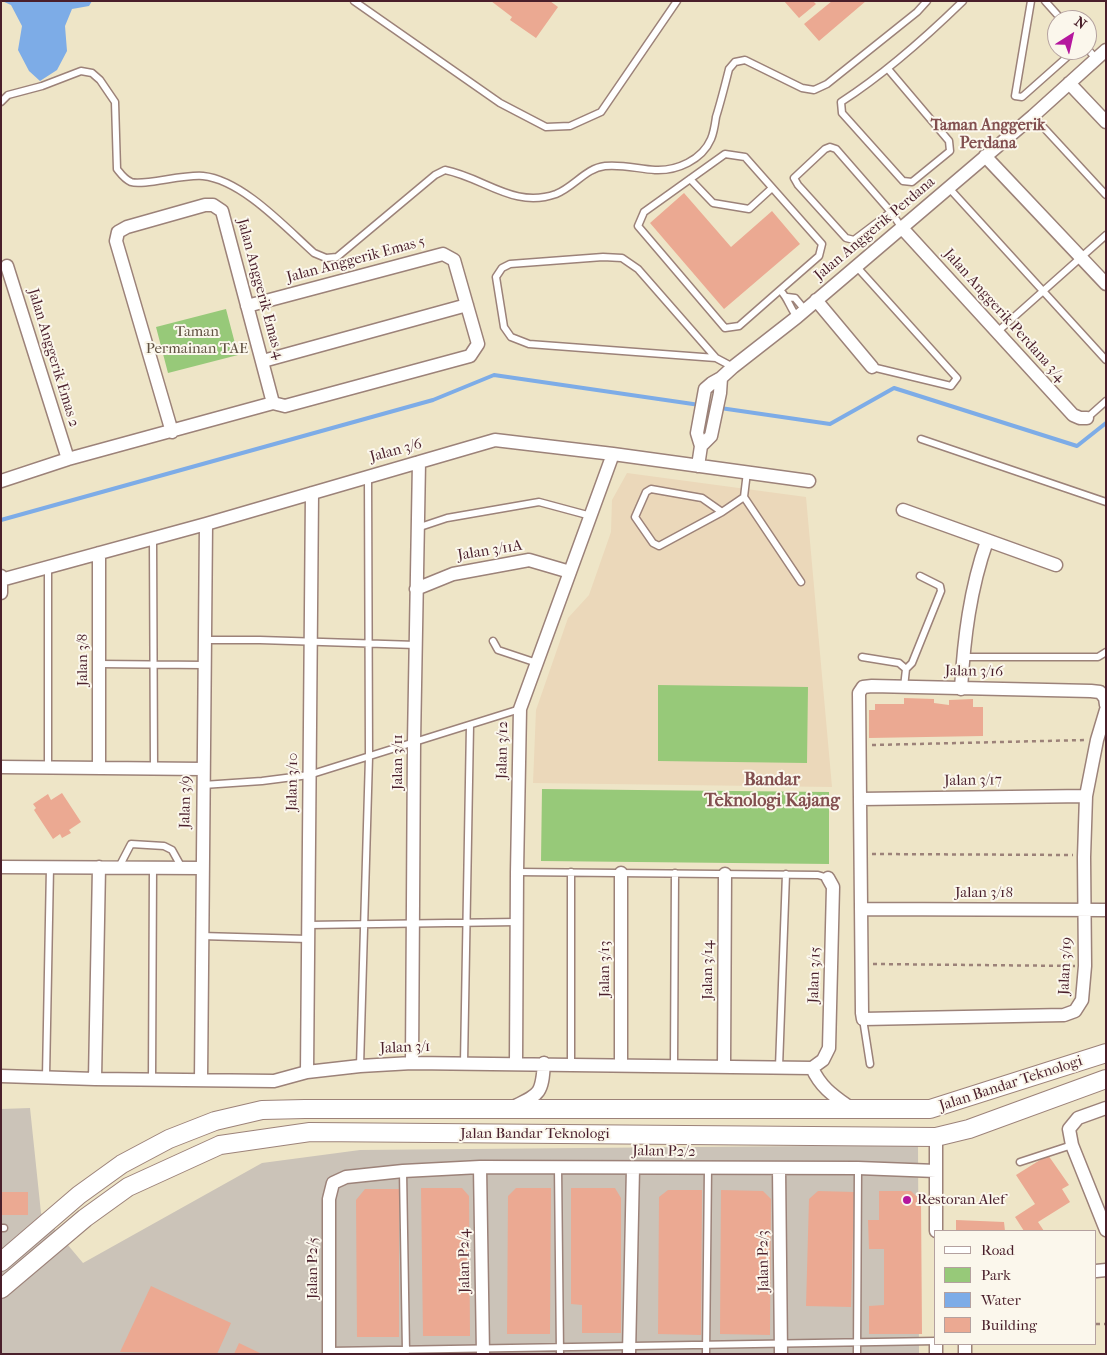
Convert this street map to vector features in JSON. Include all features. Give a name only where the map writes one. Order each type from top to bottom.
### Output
[{"type":"street","name":"Jalan Anggerik Perdana","points":[[698,466],[701,446],[697,433],[705,389],[801,313],[902,228],[1101,54]]},
{"type":"street","points":[[1069,83],[1106,122]]},
{"type":"street","points":[[985,156],[1106,284]]},
{"type":"street","name":"Jalan Anggerik Emas 4","points":[[172,432],[116,241],[118,232],[127,227],[205,205],[213,205],[222,211],[273,403]]},
{"type":"street","name":"Jalan Anggerik Perdana 3/4","points":[[902,228],[1073,415],[1087,418]]},
{"type":"street","name":"Jalan Anggerik Emas 5","points":[[247,306],[443,254],[454,260],[467,305]]},
{"type":"street","name":"Jalan Anggerik Emas 2","points":[[8,266],[68,460]]},
{"type":"street","points":[[816,300],[872,367]]},
{"type":"street","points":[[1,481],[68,460],[273,403],[285,406],[470,356],[478,344],[467,305],[263,361]]},
{"type":"street","points":[[701,446],[710,436],[720,393],[721,378]]},
{"type":"street","name":"Jalan 3/6","points":[[2,578],[206,524],[495,440],[809,481]]},
{"type":"street","name":"Jalan 3/12","points":[[516,1063],[520,709],[613,454]]},
{"type":"street","name":"Jalan 3/11","points":[[412,1063],[414,742],[419,462]]},
{"type":"street","name":"Jalan 3/10","points":[[307,1072],[312,493]]},
{"type":"street","points":[[903,510],[1056,565]]},
{"type":"street","name":"Jalan 3/9","points":[[201,1080],[206,524]]},
{"type":"street","points":[[961,689],[963,657],[972,590],[977,568],[987,541]]},
{"type":"street","name":"Jalan 3/8","points":[[99,553],[99,767]]},
{"type":"street","name":"Jalan 3/11A","points":[[416,589],[453,574],[529,560],[570,572]]},
{"type":"street","points":[[1,594],[2,578]]},
{"type":"street","name":"Jalan 3/16","points":[[860,745],[859,692],[863,687],[1091,691],[1100,692],[1106,705]]},
{"type":"street","name":"Jalan 3/19","points":[[864,1019],[1070,1014],[1075,1012],[1082,1000],[1085,966],[1084,857],[1086,796],[1097,740],[1106,710]]},
{"type":"street","points":[[860,745],[861,964],[862,1013],[864,1019]]},
{"type":"street","points":[[1,767],[203,769]]},
{"type":"street","name":"Jalan 3/17","points":[[860,799],[1086,796]]},
{"type":"street","points":[[1,867],[202,868]]},
{"type":"street","points":[[95,1079],[100,867]]},
{"type":"street","name":"Jalan 3/13","points":[[620,1064],[621,873]]},
{"type":"street","name":"Jalan 3/14","points":[[724,1066],[725,874]]},
{"type":"street","name":"Jalan 3/15","points":[[812,1068],[822,1060],[829,1048],[833,887],[828,878]]},
{"type":"street","name":"Jalan 3/18","points":[[861,909],[1106,910]]},
{"type":"street","points":[[1084,1061],[1106,1041]]},
{"type":"street","name":"Jalan Bandar Teknologi","points":[[1,1262],[80,1195],[122,1164],[169,1139],[215,1121],[262,1110],[930,1109],[1106,1053]]},
{"type":"street","name":"Jalan 3/1","points":[[1,1076],[274,1081],[307,1072],[412,1063],[544,1063],[812,1068]]},
{"type":"street","points":[[508,1109],[538,1093],[542,1084],[544,1063]]},
{"type":"street","points":[[812,1068],[818,1082],[852,1109]]},
{"type":"street","name":"Jalan Bandar Teknologi","points":[[1,1289],[85,1218],[128,1188],[220,1144],[310,1132],[936,1137],[969,1129],[1106,1080]]},
{"type":"street","points":[[1106,1108],[1078,1118],[1069,1129],[1072,1145],[1106,1230]]},
{"type":"street","points":[[471,1109],[466,1113],[466,1118],[470,1127],[478,1133]]},
{"type":"street","points":[[936,1137],[936,1230]]},
{"type":"street","name":"Jalan P2/2","points":[[333,1183],[346,1177],[403,1171],[480,1167],[858,1168],[936,1171]]},
{"type":"street","name":"Jalan P2/4","points":[[480,1167],[483,1351]]},
{"type":"street","points":[[629,1350],[633,1168]]},
{"type":"street","name":"Jalan P2/3","points":[[779,1168],[781,1349]]},
{"type":"street","name":"Jalan P2/5","points":[[329,1353],[329,1199],[333,1183]]},
{"type":"lane","points":[[354,1],[500,103],[546,127],[570,126],[600,112],[677,1]]},
{"type":"lane","points":[[1,102],[8,95],[42,86],[81,71],[92,73],[100,80],[115,102],[117,169],[123,178],[132,182],[182,176],[203,176],[225,181],[243,191],[314,253],[326,258],[337,257],[435,175],[445,170],[461,173],[511,196],[546,198],[563,191],[593,169],[606,166],[663,170],[688,163],[701,153],[711,139],[729,69],[735,62],[745,60],[802,88],[814,90],[827,84],[917,12],[927,1]]},
{"type":"lane","points":[[888,69],[949,141],[950,151],[912,182],[903,181],[842,113],[841,102],[888,69],[926,38],[963,1]]},
{"type":"lane","points":[[1031,1],[1015,96],[1022,97],[1064,60]]},
{"type":"lane","points":[[1032,116],[1106,194]]},
{"type":"lane","points":[[891,212],[854,240],[846,238],[798,185],[794,178],[824,149],[830,147],[836,150],[891,212],[902,228]]},
{"type":"lane","points":[[726,154],[744,157],[772,188],[822,244],[819,256],[739,326],[725,328],[638,226],[644,212],[726,154]]},
{"type":"lane","points":[[690,179],[713,203],[749,209],[772,188]]},
{"type":"lane","points":[[949,188],[1106,360]]},
{"type":"lane","points":[[996,333],[1106,235]]},
{"type":"lane","points":[[716,358],[529,344],[511,337],[504,327],[496,277],[502,268],[510,264],[603,257],[622,258],[638,269],[716,358],[733,367]]},
{"type":"lane","points":[[856,266],[957,378],[951,386],[872,367]]},
{"type":"lane","points":[[780,290],[787,297],[788,304],[801,313]]},
{"type":"lane","points":[[787,297],[795,298],[801,313]]},
{"type":"lane","points":[[1087,418],[1106,401]]},
{"type":"lane","points":[[920,438],[1106,502]]},
{"type":"lane","points":[[747,472],[744,497],[801,582]]},
{"type":"lane","points":[[360,1066],[369,757],[368,476]]},
{"type":"lane","points":[[722,512],[702,498],[651,488],[646,492],[635,517],[653,543],[659,546],[722,512],[744,497]]},
{"type":"lane","points":[[418,528],[448,518],[539,502],[591,516]]},
{"type":"lane","points":[[153,538],[154,768]]},
{"type":"lane","points":[[48,567],[48,766]]},
{"type":"lane","points":[[904,687],[906,669],[912,663],[942,591],[940,586],[920,576]]},
{"type":"lane","points":[[205,640],[416,645]]},
{"type":"lane","points":[[493,641],[498,650],[538,663]]},
{"type":"lane","points":[[963,657],[1098,657],[1106,652]]},
{"type":"lane","points":[[862,657],[899,663],[906,669]]},
{"type":"lane","points":[[99,664],[204,665]]},
{"type":"lane","points":[[203,785],[262,781],[309,775],[520,709]]},
{"type":"lane","points":[[464,1063],[470,725]]},
{"type":"lane","points":[[119,867],[131,844],[164,846],[172,850],[182,868]]},
{"type":"lane","points":[[46,1077],[50,867]]},
{"type":"lane","points":[[152,1079],[153,868]]},
{"type":"lane","points":[[517,872],[786,874],[818,875],[828,878]]},
{"type":"lane","points":[[571,1064],[572,872]]},
{"type":"lane","points":[[674,1065],[675,873]]},
{"type":"lane","points":[[779,1067],[786,874]]},
{"type":"lane","points":[[308,925],[517,922]]},
{"type":"lane","points":[[201,936],[308,939]]},
{"type":"lane","points":[[864,1019],[870,1064]]},
{"type":"lane","points":[[1020,1162],[1072,1145]]},
{"type":"lane","points":[[558,1167],[560,1351]]},
{"type":"lane","points":[[706,1354],[708,1168]]},
{"type":"lane","points":[[857,1354],[858,1168]]},
{"type":"lane","points":[[403,1171],[406,1352]]},
{"type":"lane","points":[[329,1353],[629,1350],[706,1345],[781,1349],[857,1343],[934,1343]]},
{"type":"path","points":[[860,745],[1097,740]]},
{"type":"path","points":[[860,854],[1062,855],[1084,857]]},
{"type":"path","points":[[861,964],[1085,966]]},
{"type":"shaded area","points":[[627,473],[806,497],[832,787],[533,783],[536,710],[568,618],[589,595],[611,532],[612,500]]},
{"type":"shaded area","points":[[30,1108],[41,1213],[83,1263],[262,1163],[360,1150],[918,1145],[919,1354],[1,1354],[1,1109]]},
{"type":"green space","name":"Taman Permainan TAE","points":[[226,309],[238,355],[168,373],[156,327]]},
{"type":"green space","points":[[658,685],[808,687],[807,763],[658,761]]},
{"type":"green space","points":[[542,789],[829,792],[829,864],[541,861]]},
{"type":"water","points":[[2,1],[92,1],[89,6],[72,9],[65,26],[67,51],[57,70],[40,81],[29,71],[18,50],[22,26],[11,5]]},
{"type":"building","points":[[491,1],[550,1],[558,7],[536,38],[510,20],[512,17]]},
{"type":"building","points":[[784,1],[813,1],[816,4],[799,18]]},
{"type":"building","points":[[832,1],[866,1],[819,41],[804,24]]},
{"type":"building","points":[[684,193],[731,247],[772,211],[800,244],[724,309],[650,223]]},
{"type":"building","points":[[904,698],[934,699],[934,703],[949,705],[949,700],[973,699],[973,707],[983,707],[983,736],[869,738],[869,710],[875,710],[875,704],[904,704]]},
{"type":"building","points":[[62,793],[81,822],[69,830],[71,833],[62,838],[60,834],[53,839],[34,810],[36,808],[33,804],[48,794],[51,800]]},
{"type":"building","points":[[1048,1155],[1069,1185],[1062,1189],[1070,1202],[1038,1222],[1043,1230],[1023,1230],[1015,1217],[1035,1204],[1016,1175]]},
{"type":"building","points":[[421,1188],[462,1188],[469,1196],[470,1336],[423,1336]]},
{"type":"building","points":[[516,1188],[551,1188],[550,1334],[507,1334],[508,1196]]},
{"type":"building","points":[[571,1188],[615,1188],[621,1198],[621,1333],[582,1333],[582,1305],[571,1304]]},
{"type":"building","points":[[365,1189],[399,1189],[399,1337],[357,1337],[356,1200]]},
{"type":"building","points":[[668,1190],[702,1190],[701,1335],[658,1334],[659,1197]]},
{"type":"building","points":[[721,1190],[763,1191],[771,1199],[770,1335],[720,1334]]},
{"type":"building","points":[[818,1191],[854,1192],[851,1307],[806,1306],[809,1199]]},
{"type":"building","points":[[879,1191],[911,1191],[921,1201],[922,1334],[869,1334],[869,1306],[884,1305],[884,1249],[869,1249],[868,1220],[879,1220]]},
{"type":"building","points":[[1,1192],[28,1192],[28,1215],[1,1215]]},
{"type":"building","points":[[956,1220],[1004,1222],[1005,1230],[956,1230]]},
{"type":"building","points":[[151,1286],[231,1323],[217,1354],[120,1352]]},
{"type":"building","points":[[239,1343],[262,1354],[234,1354]]},
{"type":"waterway","points":[[1,520],[433,400],[494,375],[830,424],[894,388],[1077,446],[1106,423]]},
{"type":"place","name":"Restoran Alef","points":[[907,1200]]},
{"type":"district","name":"Taman Anggerik Perdana","points":[[988,135]]},
{"type":"district","name":"Bandar Teknologi Kajang","points":[[772,791]]}]
